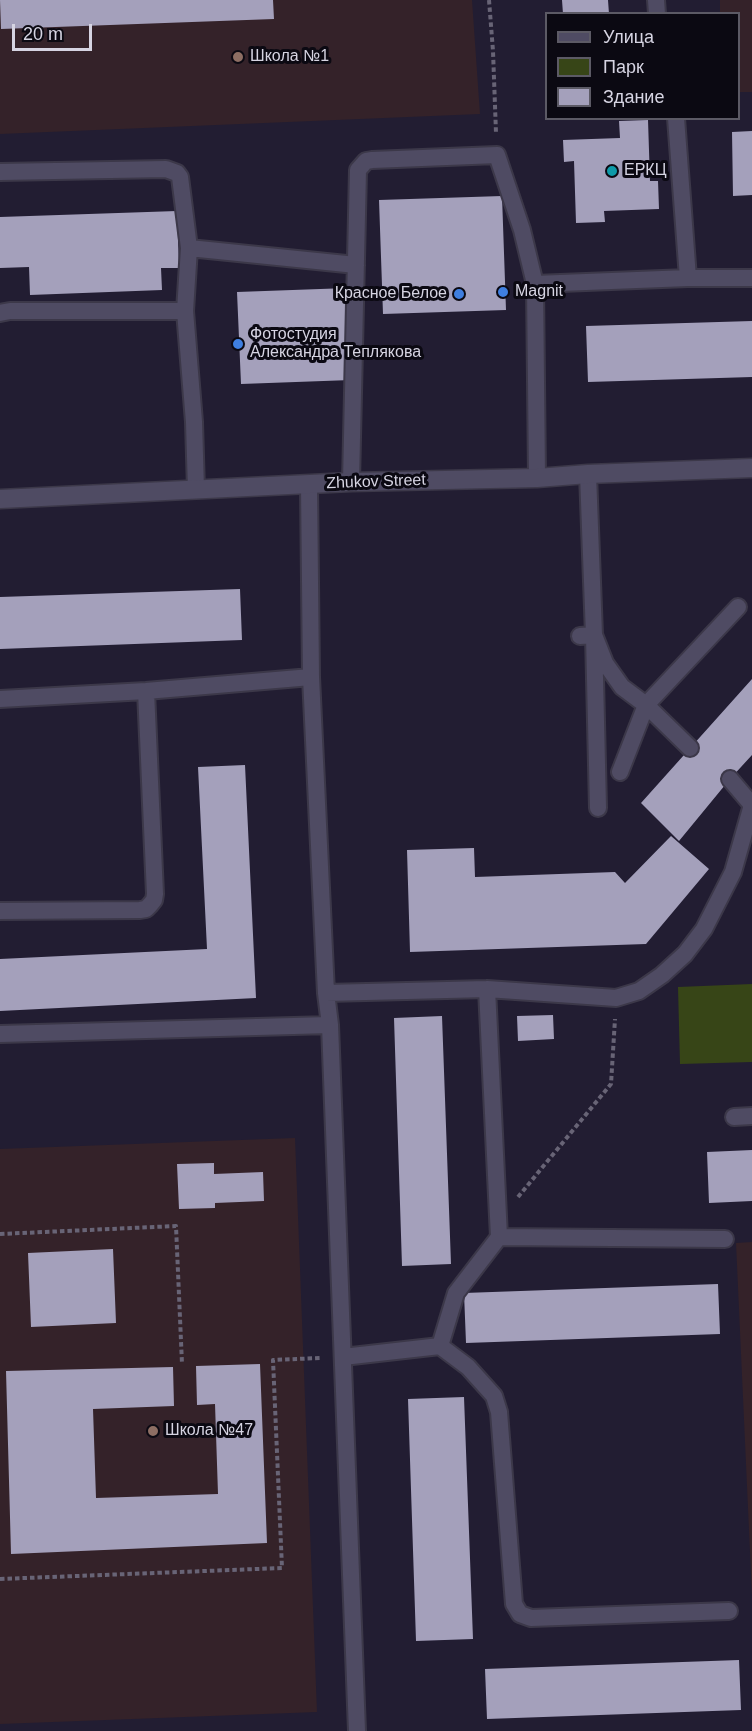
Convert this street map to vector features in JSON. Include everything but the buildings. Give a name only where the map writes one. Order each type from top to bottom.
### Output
[{"type":"street","name":"Zhukov Street","points":[[0,499],[351,482],[537,478],[752,468]]},
{"type":"lane","points":[[676,120],[688,278]]},
{"type":"lane","points":[[351,482],[357,176],[361,165],[372,160],[496,155],[522,230],[535,284],[537,478]]},
{"type":"lane","points":[[0,172],[171,170],[177,172],[182,183],[189,248],[185,311],[194,422],[196,490]]},
{"type":"lane","points":[[189,248],[356,265]]},
{"type":"lane","points":[[535,284],[752,278]]},
{"type":"lane","points":[[0,313],[10,311],[185,311]]},
{"type":"lane","points":[[588,474],[587,635],[598,808]]},
{"type":"lane","points":[[309,484],[311,677],[326,993],[330,1025],[357,1731]]},
{"type":"lane","points":[[620,772],[646,705],[738,607]]},
{"type":"lane","points":[[587,635],[622,687],[646,705],[690,748]]},
{"type":"lane","points":[[0,699],[146,691],[311,677]]},
{"type":"lane","points":[[0,911],[140,910],[146,909],[154,900],[146,691]]},
{"type":"lane","points":[[326,993],[487,989],[616,998],[639,991],[662,975],[685,954],[704,929],[733,872],[752,805],[730,778]]},
{"type":"lane","points":[[440,1346],[456,1293],[499,1230],[487,989]]},
{"type":"lane","points":[[0,1034],[330,1025]]},
{"type":"lane","points":[[734,1117],[752,1116]]},
{"type":"lane","points":[[499,1230],[725,1239]]},
{"type":"lane","points":[[343,1357],[440,1346],[468,1367],[489,1390],[499,1412],[514,1604],[520,1614],[531,1618],[729,1611]]},
{"type":"path","points":[[489,0],[496,155]]},
{"type":"path","points":[[499,1230],[509,1207],[611,1084],[616,998]]},
{"type":"path","points":[[0,1234],[176,1226],[182,1364]]},
{"type":"path","points":[[0,1579],[282,1568],[273,1360],[343,1357]]},
{"type":"shaded area","name":"Школа №1","points":[[0,0],[472,0],[480,114],[0,134]]},
{"type":"shaded area","points":[[720,0],[752,0],[752,92],[740,92],[740,12],[720,12]]},
{"type":"shaded area","name":"Школа №47","points":[[295,1138],[317,1712],[0,1724],[0,1149]]},
{"type":"shaded area","points":[[752,1242],[752,1596],[736,1243]]},
{"type":"green space","points":[[752,984],[752,1062],[680,1064],[678,987]]},
{"type":"place","name":"Школа №1","points":[[238,57]]},
{"type":"place","name":"ЕРКЦ","points":[[612,171]]},
{"type":"place","name":"Magnit","points":[[503,292]]},
{"type":"place","name":"Красное Белое","points":[[459,294]]},
{"type":"place","name":"Фотостудия Александра Теплякова","points":[[238,344]]},
{"type":"place","name":"Школа №47","points":[[153,1431]]}]
